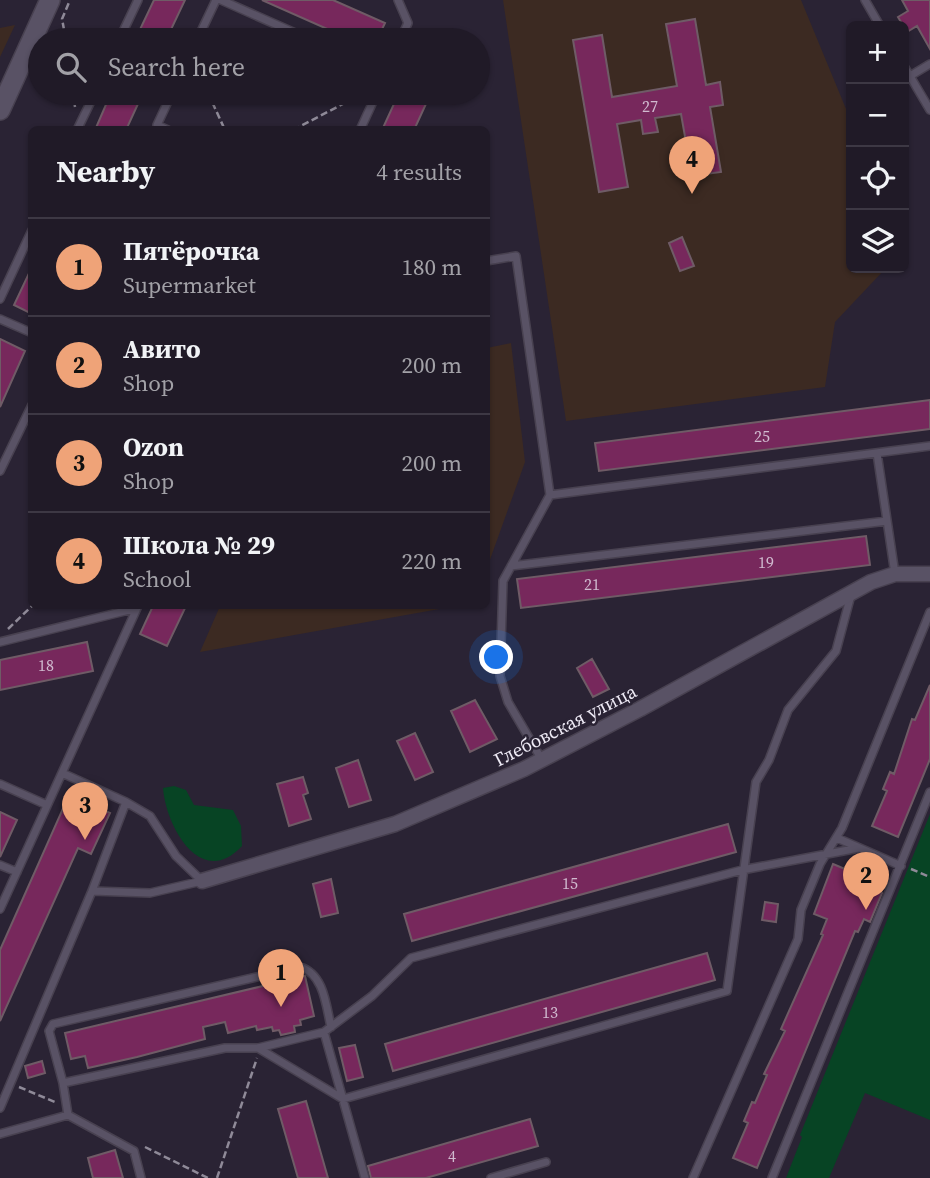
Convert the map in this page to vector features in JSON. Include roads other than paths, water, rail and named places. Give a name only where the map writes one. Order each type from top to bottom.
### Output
[{"type":"main road","points":[[37,28],[50,0]]},
{"type":"main road","points":[[0,110],[28,48]]},
{"type":"street","name":"Глебовская улица","points":[[202,881],[395,824],[542,760],[852,594],[895,575],[930,573]]},
{"type":"lane","points":[[125,28],[138,0]]},
{"type":"lane","points":[[203,28],[218,0],[283,28]]},
{"type":"lane","points":[[399,0],[408,23],[406,28]]},
{"type":"lane","points":[[865,0],[877,21]]},
{"type":"lane","points":[[930,64],[910,76],[930,110]]},
{"type":"lane","points":[[79,126],[89,105]]},
{"type":"lane","points":[[159,126],[157,125],[166,105]]},
{"type":"lane","points":[[362,126],[371,105]]},
{"type":"lane","points":[[0,299],[28,239]]},
{"type":"lane","points":[[490,260],[516,256],[550,495],[503,581],[502,689],[542,760]]},
{"type":"lane","points":[[0,319],[28,331]]},
{"type":"lane","points":[[0,471],[28,413]]},
{"type":"lane","points":[[550,495],[930,446]]},
{"type":"lane","points":[[877,453],[895,575]]},
{"type":"lane","points":[[510,566],[887,521]]},
{"type":"lane","points":[[258,1048],[343,1099],[727,991],[756,782],[769,760],[788,710],[836,651],[852,594]]},
{"type":"lane","points":[[0,642],[130,609]]},
{"type":"lane","points":[[0,909],[137,609]]},
{"type":"lane","points":[[693,1178],[798,939],[801,910],[826,854],[837,838],[930,612]]},
{"type":"lane","points":[[62,773],[150,816],[176,856],[202,881]]},
{"type":"lane","points":[[0,784],[47,804]]},
{"type":"lane","points":[[772,1178],[930,792]]},
{"type":"lane","points":[[0,1108],[92,891],[125,802]]},
{"type":"lane","points":[[837,838],[901,866]]},
{"type":"lane","points":[[63,1083],[225,1048],[258,1048],[324,1032],[372,996],[411,958],[743,870],[859,848]]},
{"type":"lane","points":[[0,865],[17,872]]},
{"type":"lane","points":[[92,891],[150,893],[202,881]]},
{"type":"lane","points":[[68,1115],[63,1083],[49,1031],[53,1024],[300,967],[307,969],[320,981],[331,1027]]},
{"type":"lane","points":[[324,1032],[365,1178]]},
{"type":"lane","points":[[0,1134],[68,1115],[134,1151],[141,1178]]},
{"type":"lane","points":[[491,1178],[546,1162]]},
{"type":"place","name":"Школа № 29","points":[[692,194]]},
{"type":"place","name":"Ozon","points":[[85,840]]},
{"type":"place","name":"Авито","points":[[866,910]]},
{"type":"place","name":"Пятёрочка","points":[[281,1007]]}]
